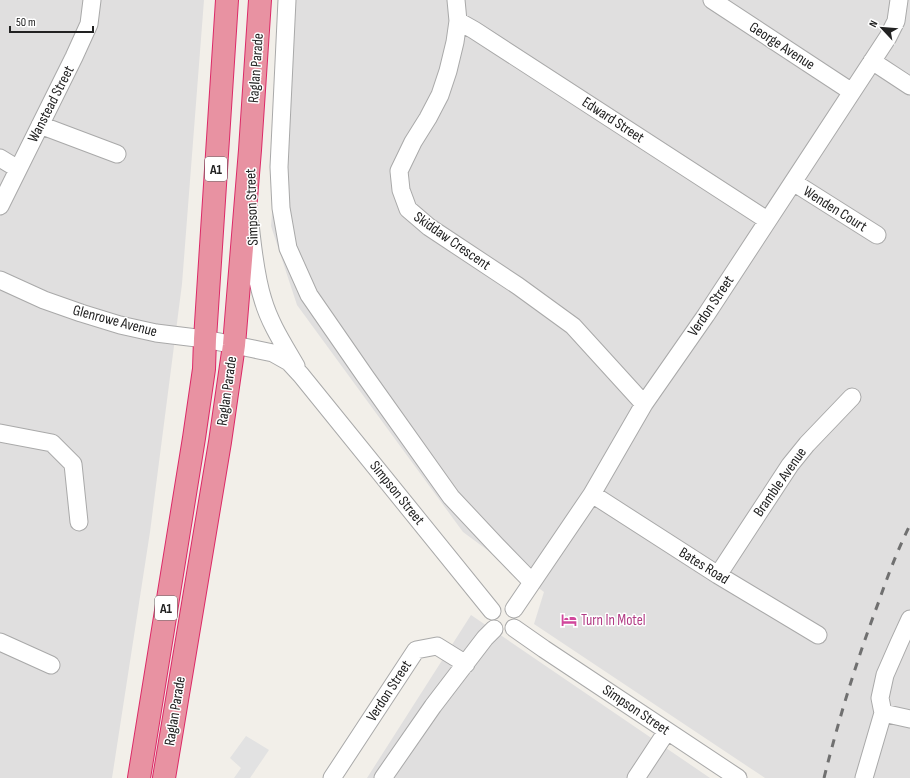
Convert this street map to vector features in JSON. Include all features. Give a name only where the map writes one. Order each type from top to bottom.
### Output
[{"type":"highway","name":"Raglan Parade","points":[[139,778],[204,369],[227,0]]},
{"type":"highway","name":"Raglan Parade","points":[[164,778],[219,449],[234,345],[250,150],[260,0]]},
{"type":"street","name":"Wanstead Street","points":[[0,206],[89,24],[92,0]]},
{"type":"street","name":"Raglan Parade","points":[[287,0],[279,167],[281,208],[288,248],[309,295],[451,497],[532,582]]},
{"type":"street","name":"Skiddaw Crescent","points":[[456,0],[458,21],[448,71],[440,94],[428,118],[413,142],[399,171],[401,190],[408,210],[429,227],[518,286],[573,326],[644,404]]},
{"type":"street","name":"George Avenue","points":[[712,0],[852,92]]},
{"type":"street","name":"Verdon Street","points":[[514,609],[592,494],[644,404],[706,315],[888,38],[896,21],[900,0]]},
{"type":"street","name":"Edward Street","points":[[458,21],[767,220]]},
{"type":"street","points":[[872,61],[910,86]]},
{"type":"street","points":[[40,125],[117,154]]},
{"type":"street","name":"Simpson Street","points":[[250,150],[250,223],[256,273],[263,300],[273,325],[301,374]]},
{"type":"street","points":[[0,158],[18,169]]},
{"type":"street","name":"Wenden Court","points":[[793,182],[877,235]]},
{"type":"street","name":"Glenrowe Avenue","points":[[0,280],[44,300],[81,314],[120,325],[156,333],[205,339],[234,345]]},
{"type":"street","name":"Simpson Street","points":[[234,345],[273,353],[289,362],[301,374],[492,610]]},
{"type":"street","name":"Bramble Avenue","points":[[718,575],[790,465],[807,444],[852,396]]},
{"type":"street","points":[[0,433],[52,443],[73,464],[79,522]]},
{"type":"street","name":"Bates Road","points":[[592,494],[718,575],[818,635]]},
{"type":"street","points":[[502,605],[509,606],[514,609],[518,619],[514,628],[502,633],[494,629],[490,624],[489,619],[492,610],[502,605]]},
{"type":"street","points":[[864,778],[883,713],[880,698],[885,675],[910,619]]},
{"type":"street","name":"Simpson Street","points":[[514,628],[738,778]]},
{"type":"street","points":[[383,778],[433,706],[494,629]]},
{"type":"street","points":[[0,642],[51,665]]},
{"type":"street","name":"Verdon Street","points":[[332,778],[416,650],[438,646],[466,664]]},
{"type":"street","points":[[883,713],[910,719]]},
{"type":"street","points":[[636,778],[667,731]]},
{"type":"shaded area","points":[[0,0],[204,0],[182,284],[150,532],[112,778],[0,778]]},
{"type":"shaded area","points":[[288,0],[910,0],[910,778],[765,778],[534,624],[544,592],[463,532],[297,305],[271,226]]},
{"type":"shaded area","points":[[471,615],[710,778],[367,778]]},
{"type":"shaded area","points":[[246,736],[269,750],[250,778],[234,778],[241,768],[230,758]]},
{"type":"railway","points":[[824,778],[842,711],[863,645],[901,543],[910,525]]},
{"type":"place","name":"Turn In Motel","points":[[569,620]]}]
